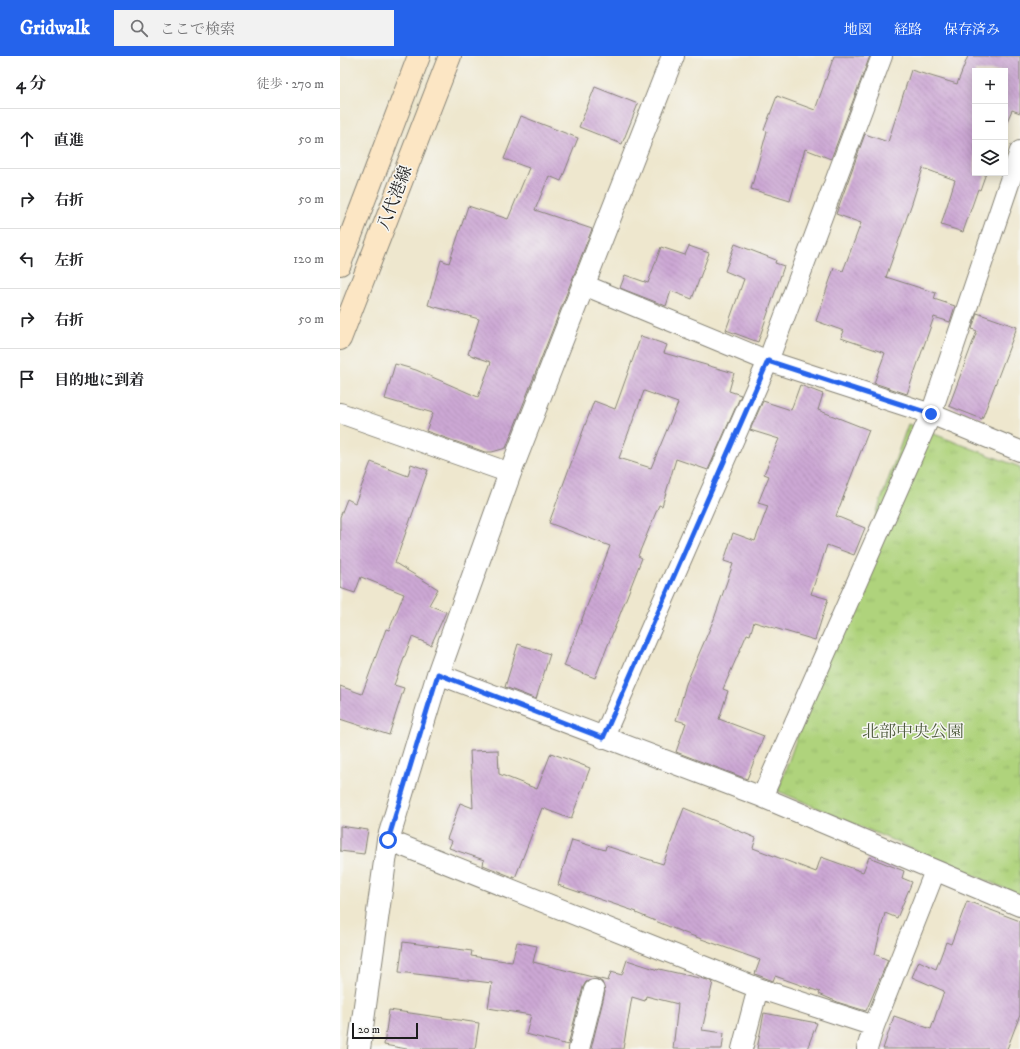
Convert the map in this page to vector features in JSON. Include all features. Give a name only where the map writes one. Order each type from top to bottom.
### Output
[{"type":"main road","name":"八代港線","points":[[340,264],[419,56]]},
{"type":"main road","name":"八代港線","points":[[340,339],[450,56]]},
{"type":"street","points":[[359,1049],[388,840],[438,674],[510,473],[673,56]]},
{"type":"street","points":[[603,738],[768,361],[882,56]]},
{"type":"street","points":[[762,797],[931,414],[1020,150]]},
{"type":"street","points":[[584,285],[768,361],[931,414],[1020,451]]},
{"type":"street","points":[[340,413],[510,473]]},
{"type":"street","points":[[438,674],[603,738],[762,797],[1020,906]]},
{"type":"street","points":[[388,840],[758,988],[874,1026]]},
{"type":"street","points":[[866,1049],[935,871]]},
{"type":"street","points":[[742,1049],[758,988]]},
{"type":"street","points":[[579,1049],[594,990]]},
{"type":"green space","name":"北部中央公園","points":[[908,424],[1020,467],[1020,895],[778,791]]},
{"type":"building","points":[[834,56],[870,56],[831,159],[805,149],[790,201],[751,189],[767,131],[764,130],[777,96],[815,110]]},
{"type":"building","points":[[968,56],[1020,56],[1020,113],[1012,110],[1008,119],[1008,68],[972,68],[972,176],[985,176],[980,190],[978,189],[963,232],[941,225],[955,180],[923,168],[886,277],[936,293],[934,299],[955,306],[950,322],[934,317],[907,394],[874,383],[885,353],[841,338],[844,331],[816,321],[834,268],[843,271],[861,223],[836,214],[865,134],[888,142],[911,70],[957,84]]},
{"type":"building","points":[[595,87],[638,104],[622,144],[579,127]]},
{"type":"building","points":[[521,116],[578,138],[561,181],[549,176],[535,210],[592,229],[506,448],[492,452],[485,452],[426,431],[433,413],[385,399],[395,364],[416,370],[478,397],[491,362],[468,354],[479,319],[428,305],[441,260],[449,263],[468,206],[508,219],[529,168],[504,159]]},
{"type":"building","points":[[735,244],[776,260],[775,263],[784,266],[758,342],[726,330],[744,279],[725,271]]},
{"type":"building","points":[[689,246],[709,253],[692,299],[671,291],[666,306],[620,288],[625,275],[648,283],[661,247],[685,255]]},
{"type":"building","points":[[977,313],[1017,327],[982,419],[949,406],[977,331],[972,329]]},
{"type":"building","points":[[641,336],[667,345],[664,353],[734,373],[729,391],[741,395],[708,470],[676,459],[662,506],[659,505],[638,556],[642,558],[595,678],[564,666],[610,546],[549,523],[594,401],[615,409]],"holes":[[[644,391],[678,403],[651,468],[619,458]]]},
{"type":"building","points":[[800,385],[823,394],[818,410],[869,430],[836,516],[865,528],[854,555],[827,545],[811,594],[828,599],[815,640],[754,622],[750,635],[747,634],[723,689],[728,691],[719,719],[764,736],[747,779],[676,752],[686,723],[676,720],[686,684],[714,619],[733,564],[724,561],[733,533],[755,541],[768,506],[758,503],[769,476],[764,474],[779,439],[750,430],[763,401],[791,410]]},
{"type":"building","points":[[371,462],[408,476],[411,464],[428,470],[395,563],[438,589],[429,605],[446,612],[431,645],[412,637],[394,685],[404,688],[389,735],[340,719],[340,686],[362,694],[386,629],[389,630],[404,594],[361,577],[355,593],[340,588],[340,517],[347,499],[355,503]]},
{"type":"building","points":[[518,644],[550,654],[536,699],[505,687]]},
{"type":"building","points":[[498,750],[499,774],[537,789],[551,753],[590,768],[571,819],[542,808],[515,878],[483,865],[484,860],[449,848],[452,841],[447,839],[460,803],[473,808],[470,751]]},
{"type":"building","points":[[684,808],[756,838],[753,848],[816,872],[821,857],[863,872],[869,857],[904,871],[902,878],[912,882],[897,918],[885,913],[875,954],[888,960],[866,1011],[840,1003],[819,994],[820,992],[775,976],[773,981],[755,974],[760,960],[682,932],[636,913],[637,912],[558,885],[572,840],[605,850],[606,846],[663,864]]},
{"type":"building","points":[[340,826],[368,830],[364,854],[340,851]]},
{"type":"building","points":[[967,901],[1020,921],[1020,1015],[1007,1049],[883,1049],[894,1016],[931,1029],[944,991],[912,977],[919,961],[936,969],[946,942],[951,944]]},
{"type":"building","points":[[403,942],[472,951],[471,956],[512,962],[517,942],[537,946],[533,962],[608,981],[611,972],[622,975],[627,960],[658,970],[708,980],[713,982],[702,1030],[724,1033],[722,1049],[673,1049],[678,1004],[646,996],[645,1001],[632,997],[623,1049],[591,1049],[605,992],[602,982],[596,979],[586,982],[583,987],[568,1045],[526,1034],[531,1015],[488,1008],[492,983],[399,972]]},
{"type":"building","points":[[389,1010],[479,1023],[475,1049],[407,1049],[384,1045]]},
{"type":"building","points":[[764,1013],[817,1023],[807,1049],[757,1049]]},
{"type":"route","points":[[388,840],[438,674],[603,738],[768,361],[931,414]]}]
